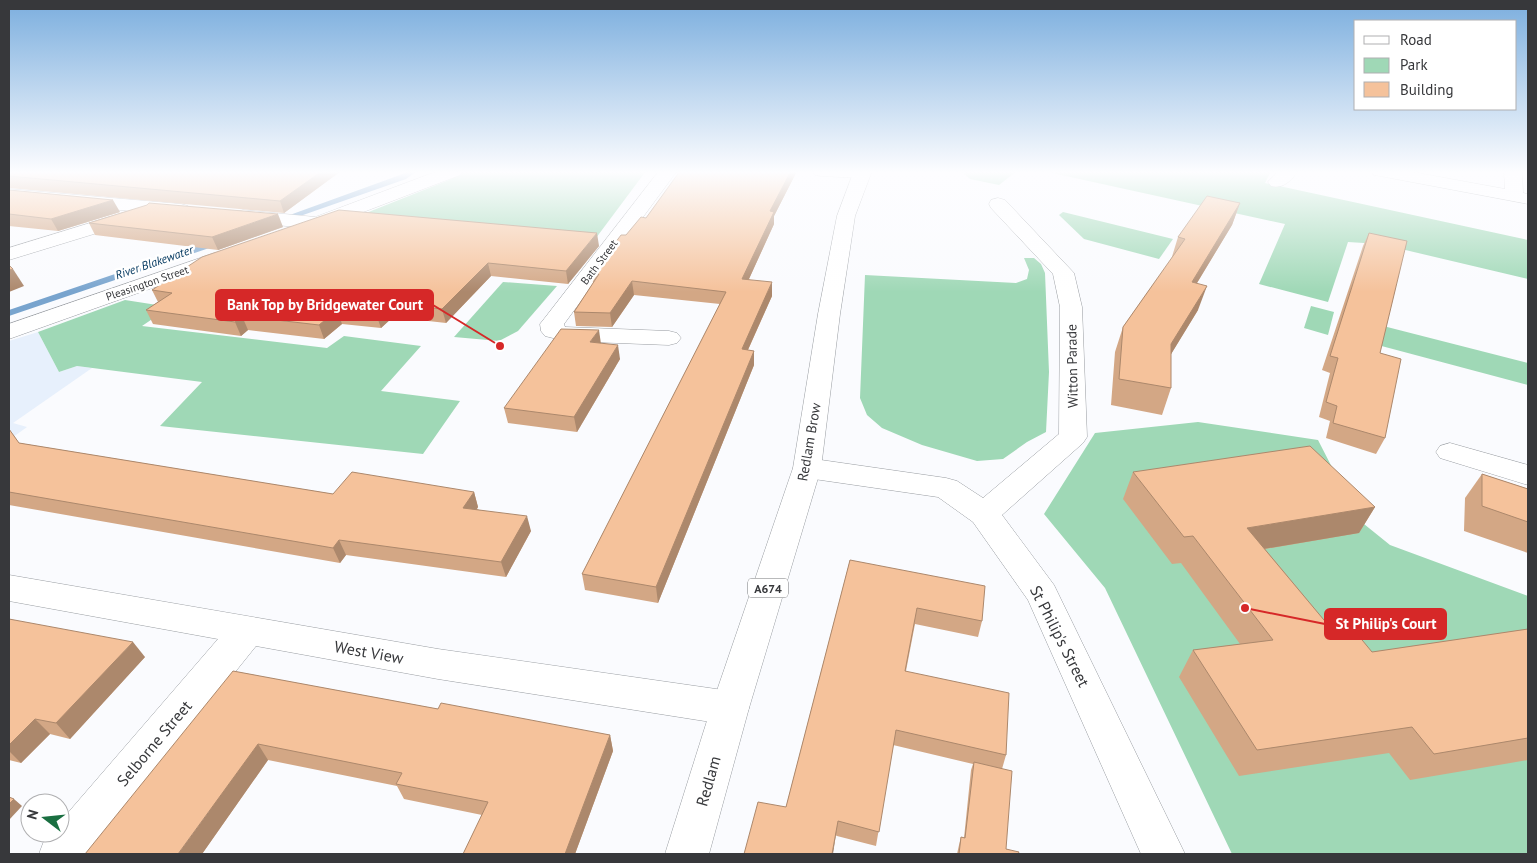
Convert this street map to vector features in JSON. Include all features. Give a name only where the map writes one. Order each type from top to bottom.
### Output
[{"type":"street","points":[[9,254],[148,211]]},
{"type":"street","points":[[272,239],[349,211]]},
{"type":"street","name":"Bath Street","points":[[637,211],[552,324],[552,331],[565,334],[669,338]]},
{"type":"street","name":"Redlam Brow","points":[[730,708],[807,468],[829,314],[848,211]]},
{"type":"street","name":"Witton Parade","points":[[984,514],[1073,437],[1071,307],[1063,273],[1005,211]]},
{"type":"street","points":[[225,214],[319,223]]},
{"type":"street","name":"Pleasington Street","points":[[9,332],[234,252]]},
{"type":"street","points":[[1450,452],[1528,475]]},
{"type":"street","name":"St Philip's Street","points":[[807,468],[946,488],[984,514],[1042,594],[1163,854]]},
{"type":"street","name":"West View","points":[[9,588],[438,664],[730,708]]},
{"type":"street","name":"Selborne Street","points":[[61,854],[247,631]]},
{"type":"street","name":"Redlam","points":[[687,854],[730,708]]},
{"type":"shaded area","points":[[38,332],[59,372],[77,366],[92,368],[13,423],[27,427],[9,440],[9,341]]},
{"type":"green space","points":[[370,211],[616,211],[593,242],[351,219]]},
{"type":"green space","points":[[1227,211],[1395,211],[1528,240],[1528,279],[1380,244],[1348,242],[1328,302],[1259,284],[1285,224]]},
{"type":"green space","points":[[1063,212],[1173,239],[1159,259],[1084,239],[1059,215]]},
{"type":"green space","points":[[1024,258],[1034,258],[1041,264],[1045,273],[1049,372],[1046,432],[1027,442],[1003,459],[977,461],[922,445],[882,428],[867,415],[860,398],[865,275],[1016,283],[1027,279],[1029,270]]},
{"type":"green space","points":[[503,282],[557,286],[518,331],[499,341],[454,337]]},
{"type":"green space","points":[[125,300],[170,307],[142,326],[327,348],[344,336],[421,346],[381,391],[460,401],[423,454],[160,426],[202,382],[77,366],[59,372],[38,332]]},
{"type":"green space","points":[[1311,306],[1334,312],[1328,335],[1304,328]]},
{"type":"green space","points":[[1348,317],[1528,363],[1528,385],[1344,336]]},
{"type":"green space","points":[[1198,422],[1318,440],[1359,520],[1390,545],[1528,596],[1528,854],[1232,854],[1105,588],[1044,514],[1095,433]]},
{"type":"building","points":[[9,211],[76,211],[51,219],[9,214]]},
{"type":"building","points":[[127,211],[246,211],[278,214],[212,237],[89,223]]},
{"type":"building","points":[[335,211],[597,233],[566,271],[488,263],[442,309],[388,303],[376,314],[337,310],[319,325],[242,316],[235,322],[146,310],[172,293],[152,290],[202,257]]},
{"type":"building","points":[[651,211],[774,212],[742,279],[772,282],[742,349],[754,351],[656,587],[582,574],[726,292],[632,281],[610,313],[574,312],[599,274],[592,274],[621,235],[626,235],[641,217],[646,218]]},
{"type":"building","points":[[1196,211],[1235,211],[1192,282],[1207,286],[1171,344],[1171,388],[1119,379],[1123,327],[1185,239],[1178,237]]},
{"type":"building","points":[[1369,233],[1407,241],[1380,353],[1401,359],[1385,438],[1333,423],[1337,406],[1326,402],[1338,358],[1330,356]]},
{"type":"building","points":[[561,329],[599,330],[590,342],[618,345],[574,417],[504,408]]},
{"type":"building","points":[[9,429],[19,443],[333,494],[352,472],[474,492],[463,508],[527,516],[501,562],[339,540],[333,548],[9,492]]},
{"type":"building","points":[[1310,446],[1375,507],[1247,528],[1334,632],[1353,629],[1372,652],[1528,629],[1528,738],[1434,754],[1412,727],[1257,750],[1193,650],[1273,640],[1193,536],[1184,537],[1133,472]]},
{"type":"building","points":[[1482,474],[1528,489],[1528,522],[1482,506]]},
{"type":"building","points":[[850,560],[985,586],[982,621],[917,608],[905,671],[1009,693],[1006,755],[896,730],[879,832],[838,821],[832,854],[744,854],[758,802],[786,807]]},
{"type":"building","points":[[9,619],[133,642],[56,723],[35,719],[9,745]]},
{"type":"building","points":[[233,671],[438,709],[441,703],[610,735],[565,854],[463,854],[488,802],[396,784],[402,773],[258,744],[178,854],[85,854]]},
{"type":"building","points":[[974,762],[1012,771],[1006,849],[1019,852],[1018,854],[959,854],[961,837],[965,838]]},
{"type":"building","points":[[9,797],[14,799],[9,804]]},
{"type":"waterway","name":"River Blakewater","points":[[280,220],[305,211]]},
{"type":"waterway","name":"River Blakewater","points":[[9,313],[218,242]]},
{"type":"place","name":"Bank Top by Bridgewater Court","points":[[500,346]]},
{"type":"place","name":"St Philip's Court","points":[[1245,608]]}]
